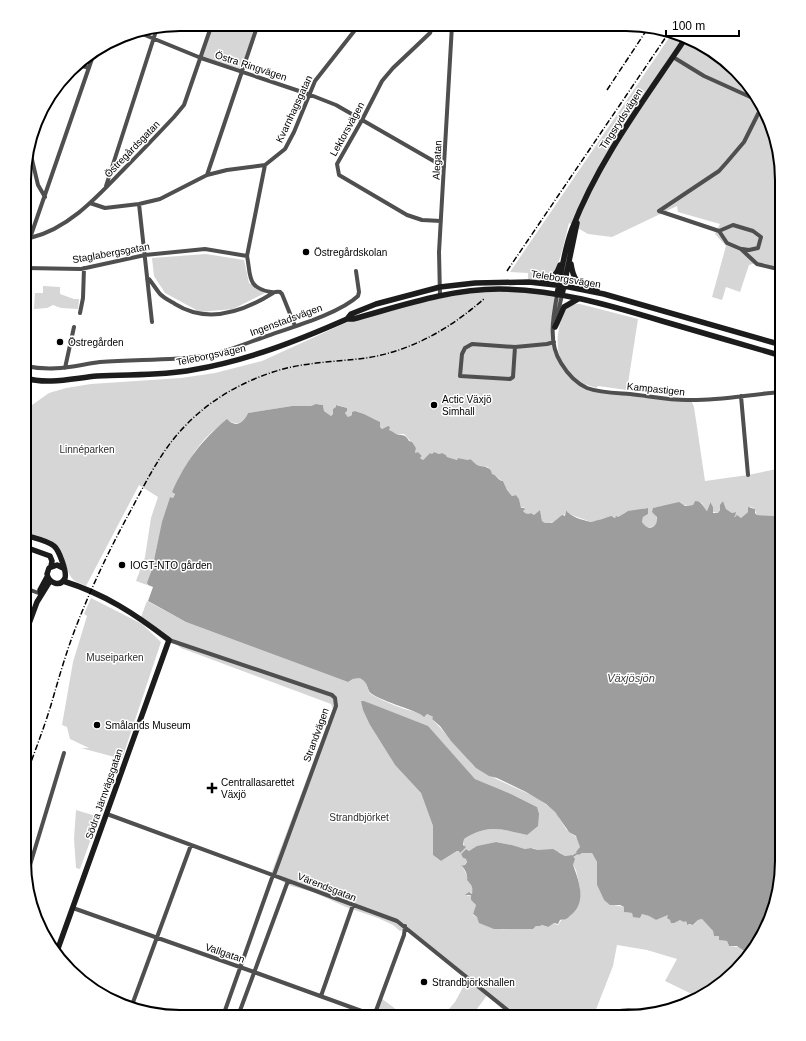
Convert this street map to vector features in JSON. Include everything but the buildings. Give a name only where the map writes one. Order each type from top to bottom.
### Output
[{"type":"main road","name":"Tingsrydsvägen","points":[[559,295],[566,252],[572,230],[587,193],[605,160],[683,42]]},
{"type":"main road","name":"Tingsrydsvägen","points":[[561,285],[570,259],[578,215]]},
{"type":"main road","points":[[541,283],[548,281],[555,275],[566,252]]},
{"type":"main road","points":[[570,259],[573,275],[577,282],[604,294]]},
{"type":"main road","name":"Teleborgsvägen","points":[[31,379],[50,381],[98,376],[166,374],[191,371],[261,354],[347,319],[351,314],[376,304],[440,287],[492,282],[561,285],[604,294],[775,343]]},
{"type":"main road","name":"Teleborgsvägen","points":[[347,319],[354,320],[440,296],[498,289],[542,292],[612,306],[775,354]]},
{"type":"main road","points":[[554,330],[564,307],[578,299]]},
{"type":"main road","points":[[31,537],[55,547],[60,555],[66,574],[63,581],[57,584],[49,579],[47,572],[52,566],[50,556],[31,549]]},
{"type":"main road","points":[[52,566],[57,565],[63,568]]},
{"type":"main road","points":[[31,618],[41,594],[40,590],[49,579]]},
{"type":"main road","points":[[63,581],[84,588],[106,598],[138,616],[169,640]]},
{"type":"main road","name":"Södra Järnvägsgatan","points":[[58,947],[169,640]]},
{"type":"street","name":"Östregårdsgatan","points":[[31,238],[53,230],[90,203],[174,117],[184,105],[210,31]]},
{"type":"street","points":[[207,176],[256,31]]},
{"type":"street","name":"Kvarnhagsgatan","points":[[265,165],[285,148],[294,132],[314,81],[353,31]]},
{"type":"street","name":"Lektorsvägen","points":[[431,31],[382,81],[337,164],[339,175],[408,215],[422,220],[441,220]]},
{"type":"street","name":"Alegatan","points":[[440,296],[439,252],[452,31]]},
{"type":"street","points":[[105,189],[156,33]]},
{"type":"street","name":"Östra Ringvägen","points":[[146,35],[201,58],[336,105],[444,167]]},
{"type":"street","points":[[673,57],[704,76],[750,97]]},
{"type":"street","points":[[31,235],[92,60]]},
{"type":"street","points":[[84,66],[89,68]]},
{"type":"street","points":[[719,231],[733,226],[753,231],[761,237],[758,248],[750,250],[741,249],[727,243],[719,231],[659,211],[719,171],[744,142],[759,112]]},
{"type":"street","points":[[32,160],[38,185],[45,197]]},
{"type":"street","points":[[90,203],[105,208],[139,204],[160,199],[207,176],[227,170],[265,165],[247,256],[250,278],[252,282],[261,289],[272,292],[280,292],[284,296],[295,326]]},
{"type":"street","points":[[139,204],[152,322]]},
{"type":"street","name":"Staglabergsgatan","points":[[31,268],[84,268],[144,254],[205,249],[247,256]]},
{"type":"street","points":[[741,249],[757,264],[775,268]]},
{"type":"street","points":[[80,313],[84,268]]},
{"type":"street","name":"Ingenstadsvägen","points":[[31,367],[51,370],[99,362],[204,356],[222,352],[332,312],[358,296],[359,292],[356,271]]},
{"type":"street","points":[[147,279],[149,279],[159,293],[165,298],[178,306],[198,314],[218,315],[247,307],[272,292]]},
{"type":"street","name":"Kampastigen","points":[[559,295],[554,330],[554,342],[559,359],[566,371],[579,384],[595,390],[688,400],[775,393]]},
{"type":"street","points":[[65,368],[74,327]]},
{"type":"street","points":[[515,346],[513,377],[510,379],[460,376],[462,354],[465,348],[472,344],[515,346],[547,344],[554,342]]},
{"type":"street","points":[[741,396],[748,475]]},
{"type":"street","points":[[31,590],[41,594]]},
{"type":"street","name":"Strandvägen","points":[[169,640],[332,695],[335,698],[336,706],[273,875]]},
{"type":"street","points":[[31,863],[64,753]]},
{"type":"street","name":"Värendsgatan","points":[[107,814],[397,921],[507,1010]]},
{"type":"street","points":[[133,1002],[191,845]]},
{"type":"street","points":[[225,1010],[273,875]]},
{"type":"street","points":[[240,1010],[288,881]]},
{"type":"street","points":[[321,996],[354,906]]},
{"type":"street","name":"Vallgatan","points":[[73,908],[359,1010]]},
{"type":"street","points":[[376,1010],[404,935],[405,926]]},
{"type":"green space","points":[[210,31],[256,31],[243,72],[201,58]]},
{"type":"green space","points":[[669,37],[692,46],[709,56],[724,68],[744,89],[755,105],[764,123],[774,160],[775,267],[758,262],[749,265],[740,292],[726,287],[722,300],[712,297],[726,246],[715,234],[720,224],[678,212],[677,206],[612,237],[588,234],[569,223],[558,264],[551,277],[547,280],[538,281],[528,279],[528,273],[510,272]]},
{"type":"green space","points":[[206,254],[244,260],[249,283],[267,292],[233,309],[200,312],[165,293],[154,276],[152,258]]},
{"type":"green space","points":[[43,286],[60,287],[60,294],[74,299],[79,299],[78,309],[61,308],[53,305],[47,308],[34,309],[35,293],[43,293]]},
{"type":"green space","name":"Linnéparken","points":[[498,289],[562,295],[553,337],[560,363],[579,384],[595,390],[691,400],[694,407],[705,481],[775,469],[775,517],[757,515],[754,508],[750,507],[748,512],[741,518],[738,516],[735,517],[735,512],[732,513],[726,509],[723,501],[718,513],[713,512],[713,507],[709,502],[707,511],[702,503],[695,501],[693,505],[653,508],[657,521],[655,526],[651,527],[646,526],[642,522],[643,517],[648,514],[648,508],[626,512],[618,517],[603,518],[598,521],[591,522],[569,514],[566,510],[564,516],[563,515],[550,523],[545,523],[542,521],[540,510],[534,515],[531,513],[525,513],[523,511],[524,507],[521,508],[519,499],[516,495],[512,496],[507,490],[503,481],[492,474],[488,467],[476,465],[470,459],[458,458],[457,460],[447,457],[442,453],[439,454],[434,452],[432,454],[430,453],[423,460],[420,458],[422,456],[418,452],[415,453],[416,448],[404,434],[395,434],[389,430],[388,426],[382,429],[380,427],[380,422],[355,411],[348,417],[345,413],[347,408],[337,405],[337,407],[333,409],[333,414],[331,416],[324,411],[323,405],[318,404],[311,406],[292,406],[248,413],[243,421],[236,423],[229,421],[206,437],[190,460],[172,492],[175,493],[173,498],[170,497],[147,585],[136,581],[145,557],[151,518],[158,497],[139,485],[86,586],[75,581],[71,577],[61,552],[54,543],[31,534],[31,406],[49,393],[66,388],[91,384],[181,378],[215,373],[262,361],[354,319],[415,302]]},
{"type":"green space","points":[[573,304],[580,304],[638,319],[627,390],[598,386],[596,388],[586,384],[577,380],[571,375],[562,362],[558,349],[558,335],[562,316],[565,309],[569,306]]},
{"type":"green space","name":"Museiparken","points":[[91,598],[142,624],[161,642],[122,759],[81,748],[89,748],[70,739],[67,727],[62,725],[73,662],[87,616],[84,614]]},
{"type":"green space","name":"Strandbjörket","points":[[147,601],[186,622],[348,682],[355,678],[360,678],[366,682],[369,692],[374,696],[399,707],[425,716],[426,714],[433,717],[432,719],[475,766],[495,779],[536,798],[554,811],[566,829],[579,840],[579,855],[582,853],[592,853],[597,862],[597,885],[604,900],[614,905],[624,907],[624,912],[632,913],[633,916],[640,918],[642,914],[656,920],[668,915],[668,918],[671,921],[686,920],[686,924],[694,925],[698,920],[702,919],[713,931],[714,936],[719,936],[720,940],[727,941],[729,946],[739,947],[744,952],[717,979],[693,995],[665,981],[677,959],[647,950],[617,945],[613,966],[596,1010],[508,1010],[488,994],[476,1010],[448,1010],[455,1002],[468,978],[406,928],[400,931],[393,925],[378,918],[346,907],[313,892],[288,885],[271,874],[333,709],[331,704],[181,648],[141,617]],"holes":[[[364,701],[437,737],[475,779],[537,807],[527,835],[495,829],[480,831],[464,839],[464,847],[441,861],[433,855],[433,826],[421,793],[395,765],[370,725]],[[496,842],[525,849],[533,848],[538,850],[559,852],[565,856],[572,855],[574,859],[573,865],[576,870],[580,888],[575,910],[567,919],[562,919],[558,925],[553,923],[547,927],[542,925],[536,926],[533,929],[504,929],[482,924],[477,917],[473,915],[476,905],[471,900],[471,895],[467,896],[470,892],[472,894],[473,889],[462,866],[465,865],[467,861],[461,854],[466,849],[469,851],[478,846]]]},
{"type":"green space","points":[[76,810],[99,817],[80,869],[76,868],[74,839]]},
{"type":"green space","points":[[381,998],[397,1010],[376,1010]]},
{"type":"water","name":"Växjösjön","points":[[316,404],[323,405],[324,411],[331,416],[336,405],[347,408],[345,413],[348,417],[355,411],[364,414],[380,422],[380,427],[382,429],[388,426],[390,427],[389,430],[407,438],[416,448],[415,453],[418,452],[422,456],[420,458],[423,460],[430,453],[432,454],[434,452],[439,454],[442,453],[447,457],[457,460],[458,458],[470,459],[477,465],[488,468],[492,474],[503,481],[507,490],[512,496],[516,495],[519,499],[521,508],[525,509],[523,511],[525,513],[531,513],[534,515],[540,510],[542,521],[545,523],[552,523],[562,515],[565,516],[566,510],[574,516],[591,522],[611,516],[615,518],[616,516],[618,517],[628,511],[648,508],[648,514],[643,517],[642,522],[650,528],[656,524],[657,521],[657,517],[652,512],[653,508],[679,502],[685,506],[693,505],[695,501],[701,503],[707,511],[710,502],[713,507],[713,513],[718,513],[720,510],[720,505],[723,501],[726,509],[732,513],[736,512],[735,517],[737,515],[741,518],[748,512],[748,507],[755,509],[755,513],[757,515],[775,517],[775,871],[770,900],[764,918],[755,936],[743,953],[744,951],[737,946],[729,946],[727,941],[719,940],[719,936],[714,936],[713,931],[702,919],[698,920],[693,925],[687,925],[686,921],[684,922],[680,920],[671,923],[667,918],[668,915],[656,920],[642,914],[640,918],[633,917],[632,913],[624,912],[624,907],[620,905],[610,905],[604,900],[597,885],[597,862],[592,853],[582,853],[579,855],[576,852],[580,847],[576,836],[569,832],[555,812],[546,804],[526,792],[497,778],[489,776],[476,768],[451,741],[440,726],[432,719],[433,717],[427,714],[424,717],[416,712],[377,697],[370,693],[365,682],[359,678],[348,682],[186,622],[148,601],[153,587],[147,583],[152,569],[162,522],[170,497],[173,498],[175,494],[172,492],[189,461],[209,435],[227,419],[234,424],[237,424],[244,419],[248,413],[292,406],[311,406]]},
{"type":"water","points":[[361,701],[428,726],[475,779],[537,807],[539,814],[538,826],[527,835],[495,829],[480,831],[464,839],[463,845],[466,847],[460,853],[457,851],[441,861],[433,855],[433,826],[421,793],[395,765],[370,725],[363,710]]},
{"type":"water","points":[[496,842],[525,849],[553,849],[565,856],[572,855],[575,859],[573,865],[580,891],[579,904],[576,910],[567,919],[560,920],[558,924],[554,923],[548,927],[542,925],[536,926],[533,929],[494,929],[479,923],[477,917],[473,914],[476,905],[471,900],[471,895],[465,895],[469,892],[472,894],[472,888],[467,880],[466,871],[462,866],[460,866],[465,865],[467,862],[461,854],[466,849],[469,851],[477,846]]},
{"type":"waterway","points":[[573,856],[578,853]]},
{"type":"railway","points":[[607,90],[645,32]]},
{"type":"railway","points":[[507,271],[666,36]]},
{"type":"railway","points":[[31,762],[48,715],[71,641],[93,585],[149,476],[177,434],[195,416],[215,400],[249,381],[273,372],[296,366],[366,358],[399,350],[430,337],[445,328],[485,298]]},
{"type":"place","name":"Östregårdskolan","points":[[306,252]]},
{"type":"place","name":"Östregården","points":[[60,342]]},
{"type":"place","name":"Actic Växjö Simhall","points":[[434,405]]},
{"type":"place","name":"IOGT-NTO gården","points":[[122,565]]},
{"type":"place","name":"Smålands Museum","points":[[97,725]]},
{"type":"place","name":"Centrallasarettet Växjö","points":[[212,788]]},
{"type":"place","name":"Strandbjörkshallen","points":[[424,982]]}]
